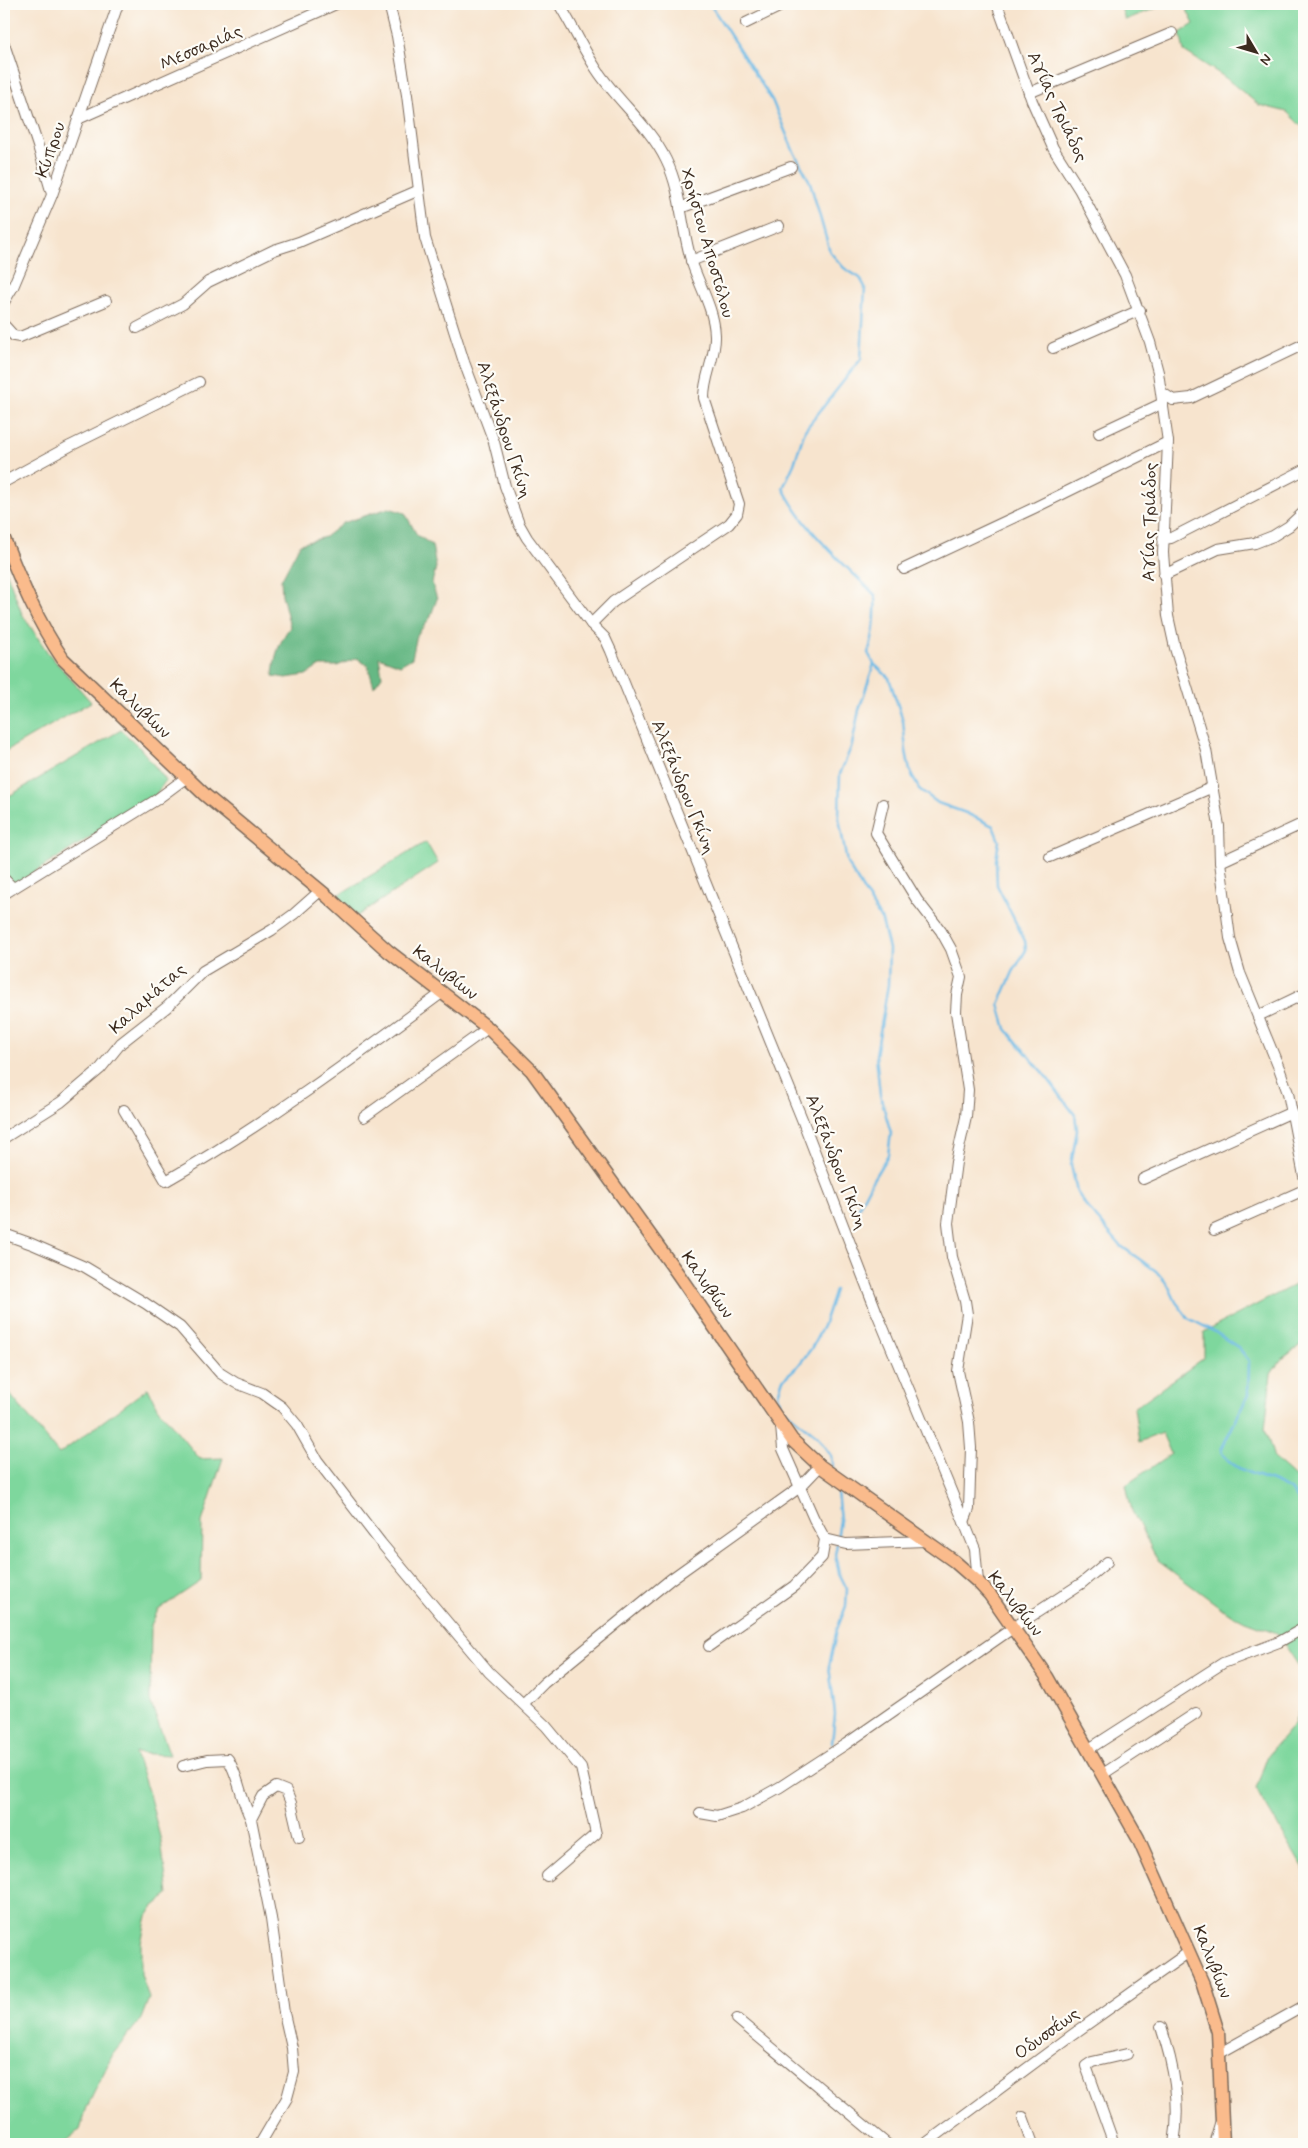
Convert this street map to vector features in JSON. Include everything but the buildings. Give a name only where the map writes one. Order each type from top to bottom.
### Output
[{"type":"main road","name":"Καλυβίων","points":[[4,539],[26,597],[63,659],[186,777],[388,951],[488,1028],[532,1071],[678,1274],[792,1440],[824,1469],[954,1561],[978,1582],[1013,1628],[1047,1677],[1142,1845],[1190,1952],[1213,2010],[1218,2032],[1223,2144]]},
{"type":"street","name":"Κύπρου","points":[[4,302],[13,287],[52,195],[118,4]]},
{"type":"street","name":"Μεσσαριάς","points":[[78,119],[336,4]]},
{"type":"street","name":"Αλεξάνδρου Γκίνη","points":[[389,4],[397,36],[407,95],[417,191],[425,238],[439,286],[494,442],[505,486],[519,524],[542,559],[591,624],[605,638],[611,651],[802,1119],[876,1313],[975,1549],[978,1582]]},
{"type":"street","name":"Χρήστου Αποστόλου","points":[[559,4],[597,70],[653,137],[667,160],[676,189],[691,261],[710,310],[715,333],[715,349],[704,384],[704,398],[738,504],[737,514],[729,524],[613,602],[591,624]]},
{"type":"street","points":[[746,23],[785,4]]},
{"type":"street","name":"Αγίας Τριάδος","points":[[997,4],[1029,93],[1053,148],[1096,220],[1125,275],[1140,310],[1150,342],[1161,392],[1168,442],[1163,539],[1168,616],[1175,648],[1206,750],[1219,826],[1220,862],[1230,938],[1240,973],[1279,1068],[1292,1112],[1304,1176]]},
{"type":"street","points":[[1029,93],[1172,32]]},
{"type":"street","points":[[4,44],[38,146],[52,195]]},
{"type":"street","points":[[680,208],[791,167]]},
{"type":"street","points":[[137,328],[183,304],[208,282],[274,250],[298,242],[417,191]]},
{"type":"street","points":[[691,261],[779,226]]},
{"type":"street","points":[[4,325],[14,336],[20,337],[106,301]]},
{"type":"street","points":[[1053,348],[1140,310]]},
{"type":"street","points":[[1161,392],[1173,400],[1191,398],[1304,344]]},
{"type":"street","points":[[4,482],[70,446],[199,382]]},
{"type":"street","points":[[1099,433],[1163,404]]},
{"type":"street","points":[[904,569],[1168,442]]},
{"type":"street","points":[[1163,539],[1172,538],[1304,470]]},
{"type":"street","points":[[1164,575],[1218,549],[1255,543],[1273,536],[1289,526],[1304,512]]},
{"type":"street","points":[[4,878],[8,891],[156,800],[186,777]]},
{"type":"street","points":[[1050,857],[1212,787]]},
{"type":"street","points":[[883,804],[876,833],[917,900],[944,937],[954,956],[961,977],[956,1012],[968,1090],[966,1118],[956,1162],[948,1223],[952,1258],[967,1314],[958,1371],[969,1422],[971,1448],[969,1509],[964,1522]]},
{"type":"street","points":[[1220,862],[1304,823]]},
{"type":"street","name":"Καλαμάτας","points":[[4,1138],[61,1102],[100,1069],[121,1044],[167,1007],[203,971],[272,930],[320,891]]},
{"type":"street","points":[[124,1110],[166,1181],[226,1146],[292,1102],[443,992]]},
{"type":"street","points":[[1258,1016],[1304,994]]},
{"type":"street","points":[[364,1117],[488,1028]]},
{"type":"street","points":[[1143,1179],[1292,1112]]},
{"type":"street","points":[[1214,1230],[1304,1190]]},
{"type":"street","points":[[4,1234],[84,1267],[145,1303],[180,1327],[220,1373],[236,1383],[262,1393],[282,1407],[297,1425],[317,1460],[381,1543],[489,1672],[524,1703],[581,1768],[596,1834],[547,1876]]},
{"type":"street","points":[[781,1426],[784,1449],[814,1519],[829,1540],[846,1544],[925,1541]]},
{"type":"street","points":[[524,1703],[544,1683],[671,1579],[824,1469]]},
{"type":"street","points":[[709,1646],[794,1586],[822,1557],[829,1540]]},
{"type":"street","points":[[700,1813],[717,1816],[742,1808],[780,1787],[1082,1583],[1107,1562]]},
{"type":"street","points":[[1089,1749],[1223,1663],[1279,1642],[1304,1628]]},
{"type":"street","points":[[1103,1774],[1196,1713]]},
{"type":"street","points":[[183,1766],[207,1760],[228,1759],[238,1774],[243,1803],[251,1819],[270,1918],[284,2013],[292,2048],[294,2072],[287,2098],[260,2144]]},
{"type":"street","points":[[251,1819],[263,1796],[276,1786],[286,1791],[299,1837]]},
{"type":"street","name":"Οδυσσέως","points":[[925,2144],[942,2139],[1072,2035],[1190,1952]]},
{"type":"street","points":[[1220,2053],[1304,2006]]},
{"type":"street","points":[[737,2019],[887,2144]]},
{"type":"street","points":[[1161,2027],[1171,2058],[1178,2095],[1177,2127],[1174,2144]]},
{"type":"street","points":[[1114,2144],[1086,2066],[1092,2062],[1127,2054]]},
{"type":"street","points":[[1214,2144],[1223,2114]]},
{"type":"street","points":[[1023,2117],[1033,2144]]},
{"type":"green space","points":[[1120,4],[1167,4],[1125,20]]},
{"type":"green space","points":[[1184,4],[1304,4],[1304,129],[1287,112],[1259,105],[1223,76],[1184,51],[1180,33],[1194,24]]},
{"type":"green space","points":[[389,508],[405,513],[417,535],[432,545],[436,567],[432,583],[437,599],[430,618],[417,635],[412,658],[400,665],[379,657],[382,676],[374,687],[368,666],[357,658],[337,666],[320,666],[306,675],[286,678],[273,676],[278,650],[290,627],[282,595],[281,580],[300,544],[325,537],[343,523]]},
{"type":"green space","points":[[4,565],[22,614],[48,653],[91,702],[4,752]]},
{"type":"green space","points":[[121,730],[140,748],[166,780],[154,797],[14,885],[4,873],[4,799]]},
{"type":"green space","points":[[426,842],[438,863],[357,916],[335,897]]},
{"type":"green space","points":[[1304,1280],[1304,1342],[1280,1361],[1271,1374],[1265,1429],[1274,1458],[1304,1485],[1304,1674],[1277,1633],[1245,1621],[1224,1610],[1158,1561],[1132,1511],[1126,1485],[1171,1454],[1162,1433],[1139,1442],[1134,1408],[1204,1358],[1204,1332]]},
{"type":"green space","points":[[4,1387],[59,1454],[148,1388],[157,1407],[200,1459],[223,1458],[202,1522],[201,1581],[158,1610],[151,1625],[150,1701],[170,1755],[135,1753],[149,1794],[161,1841],[168,1895],[153,1907],[147,1916],[141,1943],[141,1974],[149,1998],[141,2019],[113,2054],[87,2107],[80,2130],[63,2144],[4,2144]]},
{"type":"green space","points":[[1304,1695],[1304,1870],[1256,1788],[1268,1755],[1294,1724]]},
{"type":"waterway","points":[[710,4],[772,100],[793,150],[810,182],[830,252],[844,268],[860,278],[865,287],[861,359],[805,430],[794,464],[783,488],[813,532],[875,595],[874,624],[868,653],[874,664],[889,678],[903,721],[910,771],[919,789],[938,803],[966,813],[993,826],[999,841],[996,860],[997,885],[1025,941],[1026,950],[1013,972],[999,1004],[1006,1029],[1075,1115],[1077,1130],[1071,1165],[1077,1192],[1087,1207],[1121,1246],[1156,1271],[1168,1285],[1176,1302],[1188,1318],[1215,1332],[1239,1348],[1249,1361],[1248,1395],[1221,1450],[1226,1458],[1242,1470],[1280,1484],[1291,1491],[1298,1498],[1304,1511]]},
{"type":"waterway","points":[[857,1210],[888,1155],[891,1133],[880,1095],[876,1055],[888,985],[889,949],[882,921],[847,863],[839,818],[840,774],[852,745],[859,710],[874,664]]},
{"type":"waterway","points":[[833,1470],[831,1456],[817,1436],[782,1408],[778,1394],[783,1379],[798,1366],[811,1349],[823,1326],[835,1290]]},
{"type":"waterway","points":[[836,1482],[840,1520],[837,1539]]},
{"type":"waterway","points":[[832,1743],[835,1714],[829,1666],[837,1629],[846,1606],[847,1589],[839,1573],[835,1555],[837,1544]]}]
